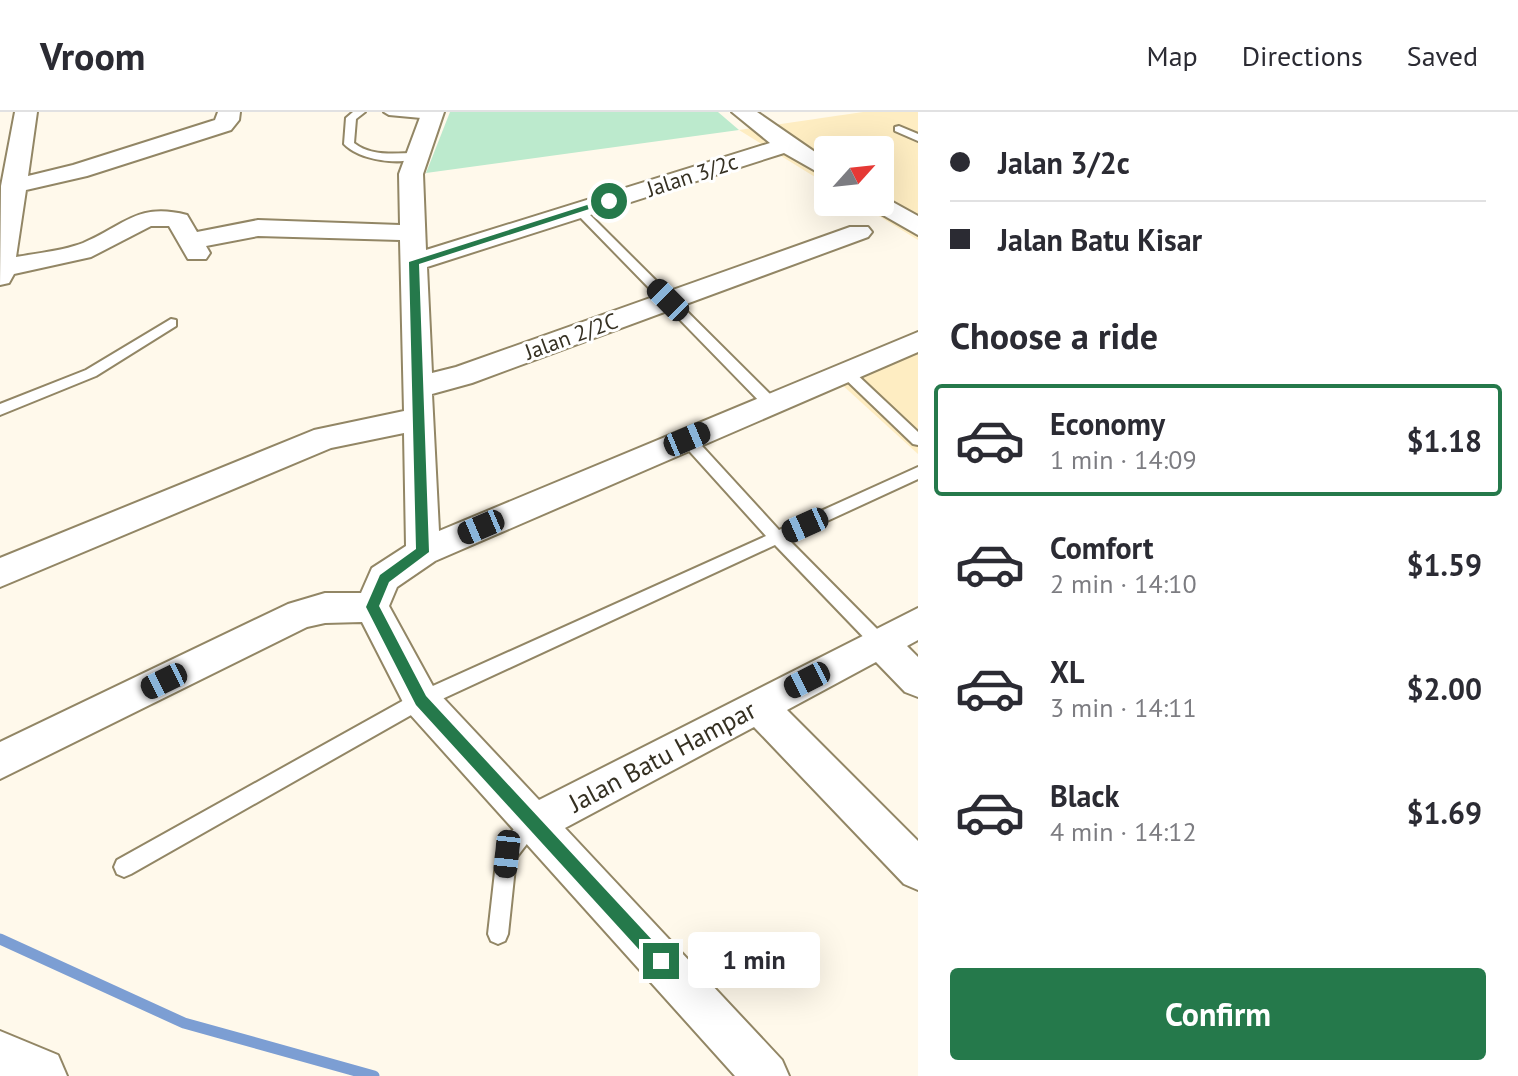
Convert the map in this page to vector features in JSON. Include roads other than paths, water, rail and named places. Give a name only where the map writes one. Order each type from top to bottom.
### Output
[{"type":"highway","points":[[0,1061],[37,1076]]},
{"type":"street","points":[[0,277],[26,112]]},
{"type":"street","points":[[13,186],[91,168],[223,125],[228,120],[229,112]]},
{"type":"street","points":[[743,112],[814,143]]},
{"type":"street","points":[[423,552],[411,174],[433,114]]},
{"type":"street","points":[[796,137],[814,156]]},
{"type":"street","name":"Jalan 3/2c","points":[[0,277],[97,264],[92,249],[127,225],[156,217],[178,220],[194,247],[258,228],[414,248],[580,211],[796,137]]},
{"type":"street","points":[[894,186],[918,201]]},
{"type":"street","points":[[894,212],[918,227]]},
{"type":"street","name":"Jalan 2/2C","points":[[418,387],[462,376],[859,232]]},
{"type":"street","points":[[372,607],[384,578],[423,552],[918,341]]},
{"type":"street","points":[[0,573],[325,438],[419,419]]},
{"type":"street","points":[[372,607],[421,700],[766,1076]]},
{"type":"street","points":[[0,761],[300,614],[325,608],[372,607]]},
{"type":"street","name":"Jalan Batu Hampar","points":[[534,823],[918,623]]},
{"type":"street","points":[[880,643],[918,681]]},
{"type":"street","points":[[758,706],[918,870]]},
{"type":"lane","points":[[360,112],[351,118],[349,144],[357,153],[368,156],[416,156]]},
{"type":"lane","points":[[389,112],[433,114]]},
{"type":"lane","points":[[899,129],[918,138]]},
{"type":"lane","points":[[580,211],[771,404]]},
{"type":"lane","points":[[0,410],[91,373],[171,323]]},
{"type":"lane","points":[[846,372],[918,440]]},
{"type":"lane","points":[[687,439],[777,538],[880,643]]},
{"type":"lane","points":[[124,867],[421,700],[918,473]]},
{"type":"lane","points":[[498,934],[507,854],[534,823]]},
{"type":"waterway","points":[[0,939],[184,1023],[374,1076]]}]
